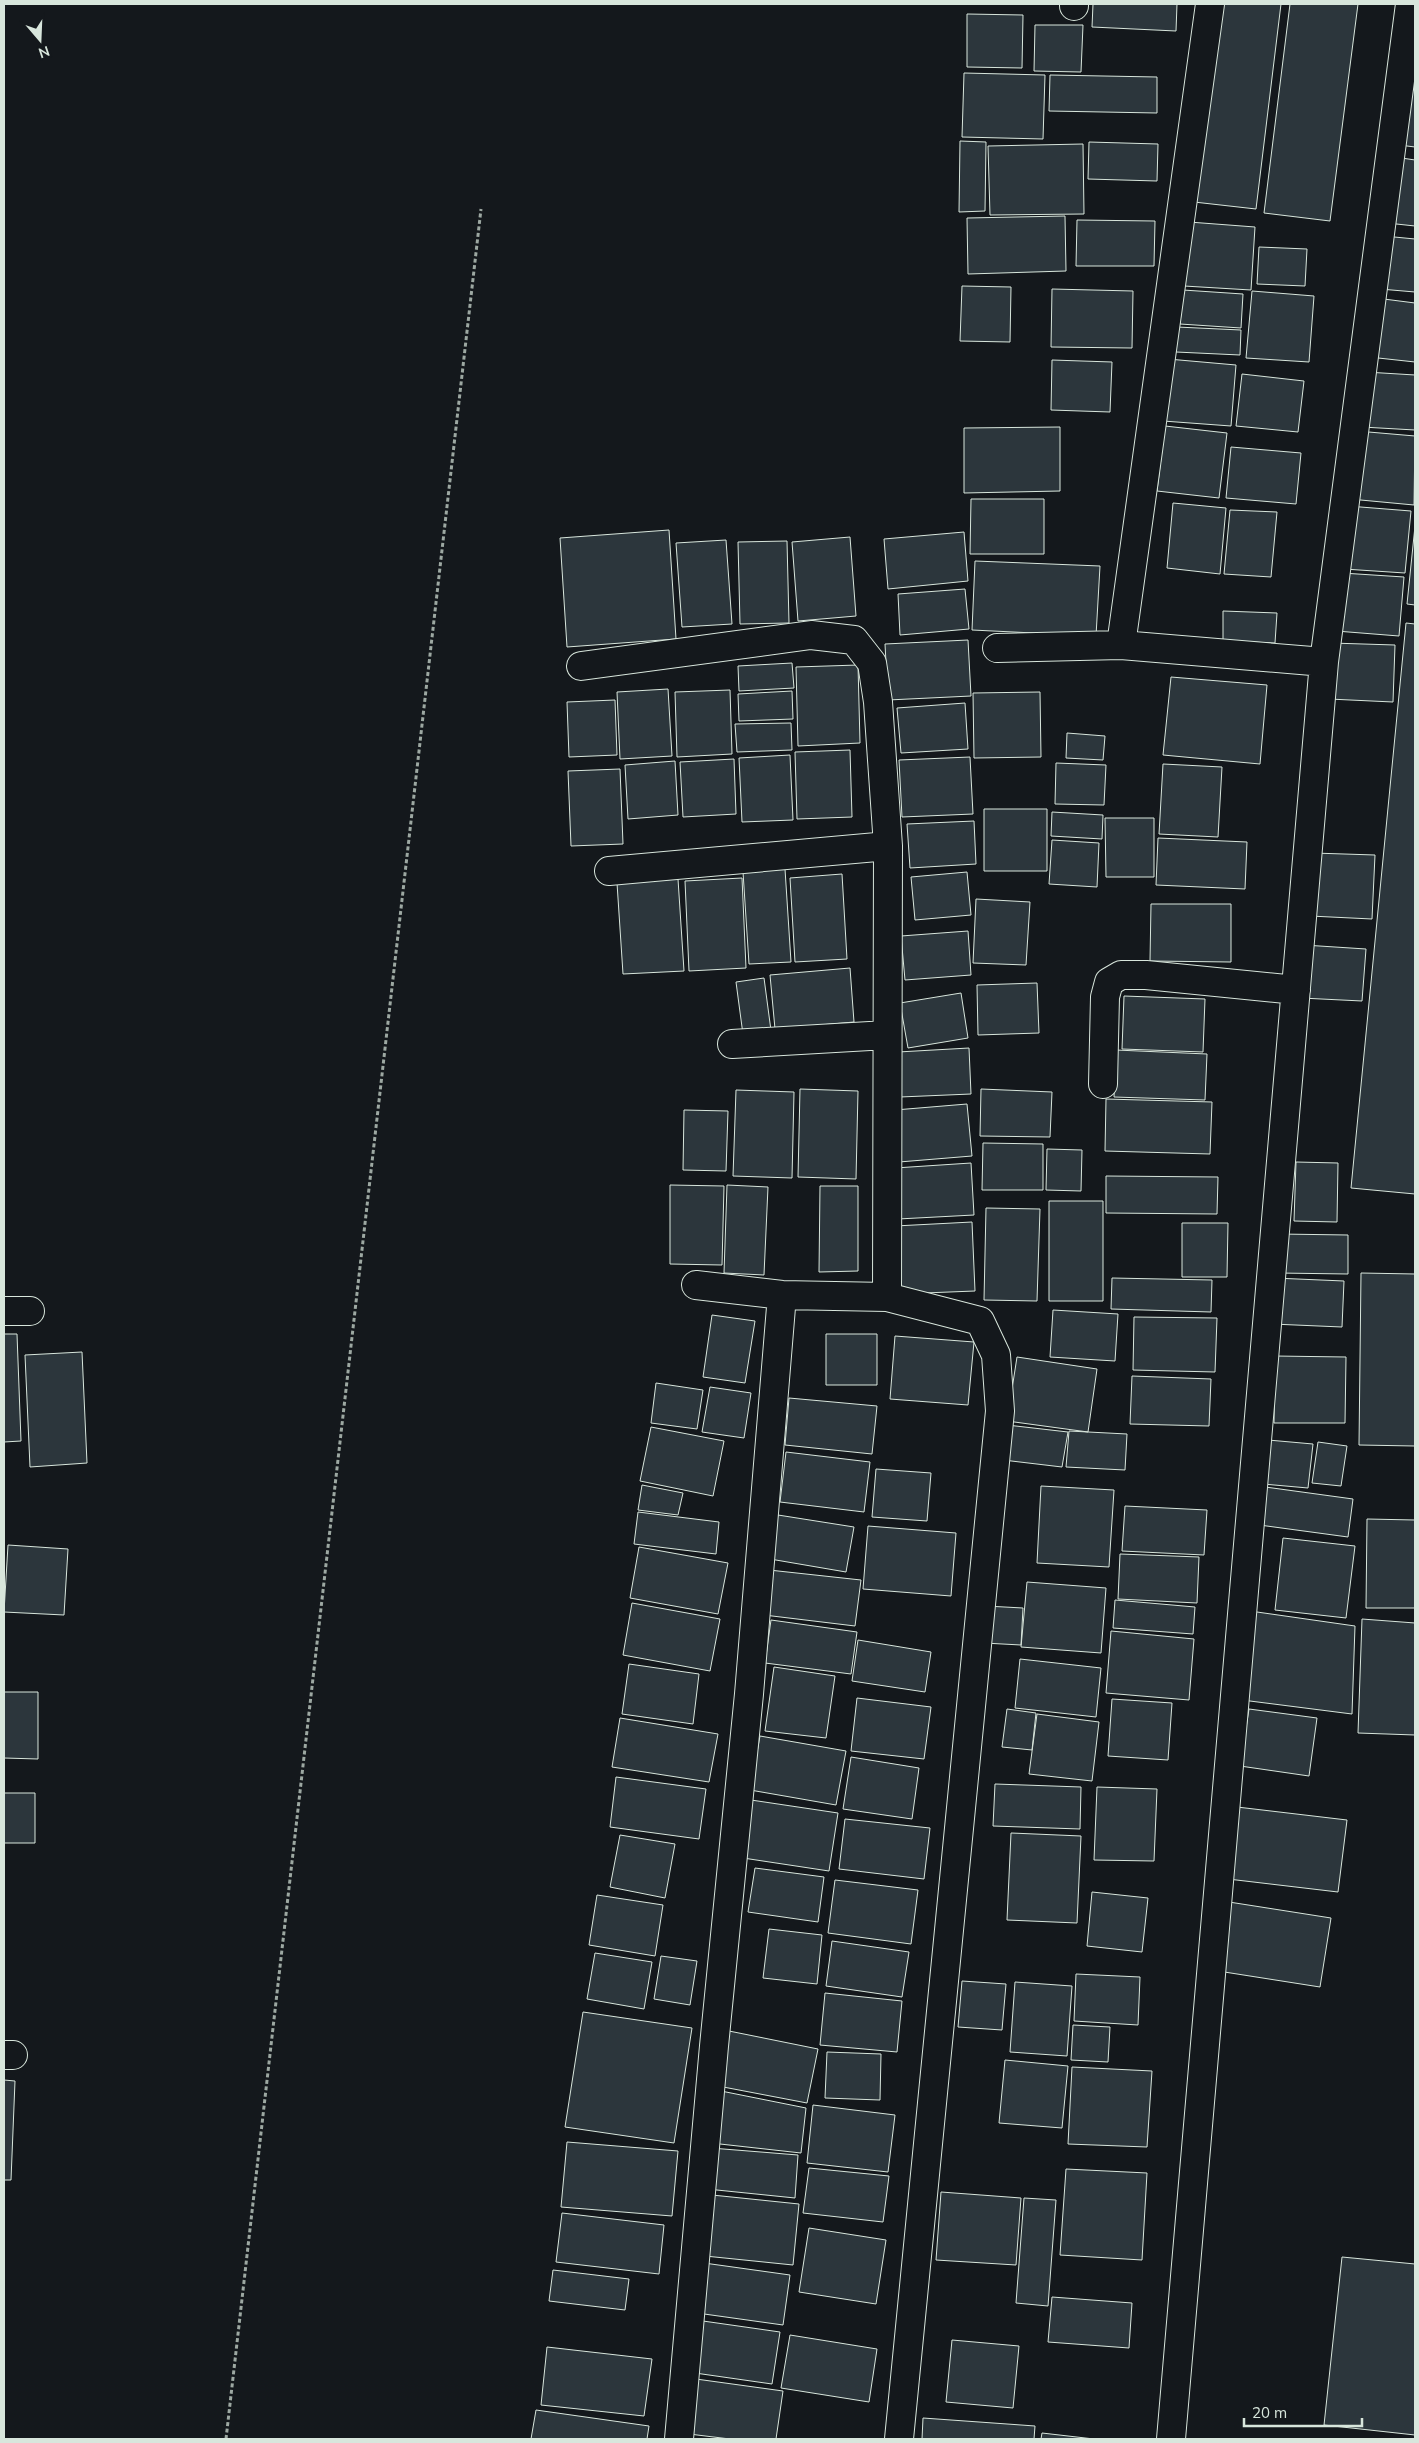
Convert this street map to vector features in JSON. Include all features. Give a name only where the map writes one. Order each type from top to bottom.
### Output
[{"type":"street","points":[[1121,646],[1210,4]]},
{"type":"street","points":[[1171,2439],[1324,662],[1410,4]]},
{"type":"street","points":[[581,666],[811,635],[854,640],[872,663],[878,702],[888,846],[887,1297]]},
{"type":"street","points":[[997,648],[1121,646],[1324,662]]},
{"type":"street","points":[[609,871],[888,846]]},
{"type":"street","points":[[1103,1084],[1104,997],[1109,982],[1121,975],[1146,975],[1296,990]]},
{"type":"street","points":[[732,1044],[887,1035]]},
{"type":"street","points":[[696,1285],[782,1295],[887,1297],[980,1320],[996,1355],[1000,1411],[899,2439]]},
{"type":"street","points":[[679,2439],[714,2046],[749,1694],[782,1295]]},
{"type":"path","points":[[226,2439],[481,209]]},
{"type":"building","points":[[1093,4],[1177,4],[1176,31],[1092,27]]},
{"type":"building","points":[[1218,4],[1281,4],[1256,209],[1194,202]]},
{"type":"building","points":[[1290,4],[1358,4],[1330,221],[1264,213]]},
{"type":"building","points":[[967,14],[1023,15],[1022,68],[967,67]]},
{"type":"building","points":[[1035,25],[1083,25],[1081,72],[1034,71]]},
{"type":"building","points":[[964,73],[1045,75],[1043,139],[962,137]]},
{"type":"building","points":[[1050,75],[1157,77],[1157,113],[1049,111]]},
{"type":"building","points":[[1407,89],[1415,90],[1415,147],[1399,145]]},
{"type":"building","points":[[960,141],[986,142],[985,211],[959,212]]},
{"type":"building","points":[[1089,142],[1158,144],[1157,181],[1088,179]]},
{"type":"building","points":[[1083,144],[1084,214],[990,215],[988,146]]},
{"type":"building","points":[[1395,157],[1415,160],[1415,226],[1387,223]]},
{"type":"building","points":[[1065,216],[1066,271],[968,274],[967,218]]},
{"type":"building","points":[[1077,220],[1155,221],[1154,266],[1076,266]]},
{"type":"building","points":[[1189,222],[1255,227],[1251,290],[1184,286]]},
{"type":"building","points":[[1384,236],[1415,239],[1415,292],[1380,289]]},
{"type":"building","points":[[1259,247],[1307,249],[1305,286],[1257,284]]},
{"type":"building","points":[[962,286],[1011,287],[1010,342],[960,341]]},
{"type":"building","points":[[1052,289],[1133,291],[1132,348],[1051,347]]},
{"type":"building","points":[[1183,290],[1243,294],[1241,328],[1180,324]]},
{"type":"building","points":[[1252,291],[1314,296],[1309,362],[1246,358]]},
{"type":"building","points":[[1376,298],[1415,303],[1415,362],[1369,357]]},
{"type":"building","points":[[1177,327],[1241,330],[1240,355],[1176,352]]},
{"type":"building","points":[[1168,359],[1236,365],[1231,426],[1163,421]]},
{"type":"building","points":[[1052,360],[1112,362],[1110,412],[1051,410]]},
{"type":"building","points":[[1366,372],[1415,375],[1415,430],[1362,427]]},
{"type":"building","points":[[1242,374],[1304,381],[1298,432],[1236,426]]},
{"type":"building","points":[[1165,426],[1227,433],[1219,498],[1157,491]]},
{"type":"building","points":[[1060,427],[1060,491],[964,493],[964,428]]},
{"type":"building","points":[[1357,431],[1415,436],[1414,505],[1350,499]]},
{"type":"building","points":[[1231,447],[1301,453],[1296,504],[1226,498]]},
{"type":"building","points":[[971,499],[1044,499],[1044,554],[970,554]]},
{"type":"building","points":[[1173,503],[1226,508],[1220,574],[1167,568]]},
{"type":"building","points":[[1348,506],[1411,511],[1405,573],[1344,569]]},
{"type":"building","points":[[1230,510],[1277,512],[1271,577],[1224,574]]},
{"type":"building","points":[[1415,526],[1415,605],[1407,604]]},
{"type":"building","points":[[669,530],[676,639],[567,647],[560,538]]},
{"type":"building","points":[[964,532],[968,581],[888,589],[884,539]]},
{"type":"building","points":[[850,537],[856,616],[798,621],[792,542]]},
{"type":"building","points":[[726,540],[732,624],[682,627],[676,543]]},
{"type":"building","points":[[787,541],[789,623],[740,624],[738,542]]},
{"type":"building","points":[[975,561],[1100,566],[1096,636],[972,630]]},
{"type":"building","points":[[1342,573],[1404,577],[1399,636],[1336,631]]},
{"type":"building","points":[[965,589],[969,629],[900,635],[898,594]]},
{"type":"building","points":[[1223,611],[1277,613],[1275,643],[1223,641]]},
{"type":"building","points":[[1406,623],[1415,624],[1415,1194],[1351,1188]]},
{"type":"building","points":[[968,640],[971,696],[888,700],[885,644]]},
{"type":"building","points":[[1331,643],[1395,645],[1393,702],[1329,699]]},
{"type":"building","points":[[792,663],[794,688],[739,691],[738,666]]},
{"type":"building","points":[[858,665],[860,743],[798,746],[796,667]]},
{"type":"building","points":[[1171,677],[1267,685],[1260,764],[1163,755]]},
{"type":"building","points":[[668,689],[672,756],[620,759],[617,692]]},
{"type":"building","points":[[730,690],[732,754],[677,757],[675,692]]},
{"type":"building","points":[[792,691],[793,719],[739,721],[738,694]]},
{"type":"building","points":[[1040,692],[1041,757],[974,758],[973,693]]},
{"type":"building","points":[[615,700],[617,755],[569,757],[567,702]]},
{"type":"building","points":[[965,703],[968,749],[901,753],[897,708]]},
{"type":"building","points":[[791,723],[792,750],[737,752],[735,724]]},
{"type":"building","points":[[1067,733],[1105,736],[1103,760],[1066,758]]},
{"type":"building","points":[[850,750],[852,817],[797,819],[795,752]]},
{"type":"building","points":[[790,755],[793,820],[742,822],[739,758]]},
{"type":"building","points":[[970,757],[973,814],[902,817],[899,760]]},
{"type":"building","points":[[734,759],[736,814],[683,817],[680,762]]},
{"type":"building","points":[[675,761],[678,815],[628,819],[625,765]]},
{"type":"building","points":[[1056,763],[1106,765],[1104,805],[1055,804]]},
{"type":"building","points":[[1163,764],[1222,767],[1218,837],[1159,834]]},
{"type":"building","points":[[620,769],[623,844],[571,846],[568,771]]},
{"type":"building","points":[[984,809],[1047,809],[1047,871],[984,871]]},
{"type":"building","points":[[1052,812],[1103,815],[1102,839],[1051,836]]},
{"type":"building","points":[[1105,818],[1154,818],[1154,877],[1106,877]]},
{"type":"building","points":[[974,821],[976,864],[910,868],[907,824]]},
{"type":"building","points":[[1158,838],[1247,842],[1245,889],[1156,885]]},
{"type":"building","points":[[1052,840],[1099,843],[1097,887],[1049,884]]},
{"type":"building","points":[[1313,853],[1375,855],[1372,919],[1310,916]]},
{"type":"building","points":[[785,869],[791,962],[749,964],[743,872]]},
{"type":"building","points":[[967,872],[971,915],[915,920],[911,877]]},
{"type":"building","points":[[842,874],[847,959],[795,962],[790,878]]},
{"type":"building","points":[[742,878],[746,968],[689,971],[685,881]]},
{"type":"building","points":[[678,879],[684,971],[623,974],[617,883]]},
{"type":"building","points":[[976,899],[1030,902],[1026,965],[973,963]]},
{"type":"building","points":[[1151,904],[1231,904],[1231,962],[1150,961]]},
{"type":"building","points":[[968,931],[971,975],[905,980],[901,936]]},
{"type":"building","points":[[1304,945],[1366,949],[1362,1001],[1301,998]]},
{"type":"building","points":[[850,968],[854,1022],[775,1029],[770,975]]},
{"type":"building","points":[[764,978],[772,1038],[744,1042],[736,982]]},
{"type":"building","points":[[1037,983],[1039,1033],[978,1035],[977,985]]},
{"type":"building","points":[[961,993],[968,1038],[908,1048],[900,1003]]},
{"type":"building","points":[[1124,996],[1205,999],[1203,1052],[1122,1049]]},
{"type":"building","points":[[969,1048],[971,1094],[900,1097],[898,1052]]},
{"type":"building","points":[[1116,1050],[1207,1054],[1205,1100],[1114,1097]]},
{"type":"building","points":[[800,1089],[858,1091],[856,1179],[798,1177]]},
{"type":"building","points":[[981,1089],[1052,1092],[1050,1137],[980,1136]]},
{"type":"building","points":[[736,1090],[794,1092],[792,1178],[733,1176]]},
{"type":"building","points":[[1106,1099],[1212,1102],[1210,1154],[1105,1151]]},
{"type":"building","points":[[967,1104],[972,1156],[899,1162],[895,1110]]},
{"type":"building","points":[[684,1110],[728,1111],[726,1171],[683,1170]]},
{"type":"building","points":[[983,1143],[1043,1144],[1043,1190],[982,1190]]},
{"type":"building","points":[[1047,1149],[1082,1150],[1081,1191],[1046,1190]]},
{"type":"building","points":[[1296,1162],[1338,1163],[1337,1222],[1294,1221]]},
{"type":"building","points":[[971,1163],[974,1215],[898,1219],[895,1168]]},
{"type":"building","points":[[1106,1176],[1218,1177],[1217,1214],[1106,1213]]},
{"type":"building","points":[[670,1185],[724,1186],[722,1265],[670,1264]]},
{"type":"building","points":[[727,1185],[768,1187],[764,1275],[724,1273]]},
{"type":"building","points":[[820,1186],[858,1186],[858,1271],[819,1272]]},
{"type":"building","points":[[1049,1201],[1103,1201],[1103,1301],[1049,1301]]},
{"type":"building","points":[[986,1208],[1040,1209],[1037,1301],[984,1300]]},
{"type":"building","points":[[972,1222],[975,1291],[898,1294],[895,1226]]},
{"type":"building","points":[[1182,1223],[1228,1223],[1227,1277],[1182,1277]]},
{"type":"building","points":[[1279,1234],[1348,1235],[1348,1274],[1278,1273]]},
{"type":"building","points":[[1361,1273],[1415,1274],[1415,1446],[1359,1445]]},
{"type":"building","points":[[1112,1278],[1212,1280],[1211,1312],[1111,1309]]},
{"type":"building","points":[[1274,1278],[1344,1281],[1342,1327],[1272,1324]]},
{"type":"building","points":[[1053,1310],[1118,1314],[1115,1361],[1050,1357]]},
{"type":"building","points":[[712,1315],[755,1321],[745,1383],[703,1377]]},
{"type":"building","points":[[1134,1317],[1217,1318],[1215,1372],[1133,1370]]},
{"type":"building","points":[[4,1334],[17,1334],[21,1441],[4,1442]]},
{"type":"building","points":[[826,1334],[877,1334],[877,1385],[826,1385]]},
{"type":"building","points":[[895,1336],[974,1342],[968,1405],[890,1399]]},
{"type":"building","points":[[82,1352],[87,1463],[30,1467],[25,1355]]},
{"type":"building","points":[[1275,1356],[1346,1357],[1345,1423],[1274,1423]]},
{"type":"building","points":[[1017,1357],[1097,1369],[1088,1432],[1007,1421]]},
{"type":"building","points":[[1132,1376],[1211,1379],[1209,1426],[1130,1424]]},
{"type":"building","points":[[656,1383],[703,1390],[697,1429],[651,1423]]},
{"type":"building","points":[[710,1387],[751,1393],[744,1438],[702,1432]]},
{"type":"building","points":[[789,1398],[877,1406],[872,1454],[785,1445]]},
{"type":"building","points":[[1007,1425],[1068,1432],[1062,1467],[1003,1460]]},
{"type":"building","points":[[651,1427],[724,1441],[713,1496],[640,1481]]},
{"type":"building","points":[[1069,1431],[1127,1434],[1125,1470],[1066,1467]]},
{"type":"building","points":[[1268,1440],[1313,1444],[1308,1488],[1263,1484]]},
{"type":"building","points":[[1318,1442],[1347,1446],[1341,1486],[1312,1483]]},
{"type":"building","points":[[786,1452],[870,1462],[864,1512],[780,1502]]},
{"type":"building","points":[[876,1469],[931,1473],[927,1521],[872,1517]]},
{"type":"building","points":[[642,1485],[683,1493],[678,1515],[638,1510]]},
{"type":"building","points":[[1041,1486],[1114,1490],[1109,1567],[1037,1563]]},
{"type":"building","points":[[1258,1486],[1353,1499],[1348,1537],[1252,1524]]},
{"type":"building","points":[[1125,1506],[1207,1510],[1204,1555],[1122,1551]]},
{"type":"building","points":[[638,1512],[719,1522],[716,1554],[634,1544]]},
{"type":"building","points":[[778,1515],[854,1527],[846,1572],[770,1559]]},
{"type":"building","points":[[1367,1519],[1415,1520],[1415,1608],[1366,1608]]},
{"type":"building","points":[[868,1526],[956,1533],[951,1596],[863,1589]]},
{"type":"building","points":[[1283,1538],[1355,1546],[1346,1618],[1275,1610]]},
{"type":"building","points":[[8,1545],[68,1549],[64,1615],[4,1612]]},
{"type":"building","points":[[639,1547],[728,1563],[718,1614],[630,1598]]},
{"type":"building","points":[[1120,1554],[1199,1557],[1197,1603],[1118,1599]]},
{"type":"building","points":[[769,1570],[861,1580],[855,1626],[764,1615]]},
{"type":"building","points":[[1027,1582],[1106,1588],[1101,1653],[1021,1647]]},
{"type":"building","points":[[1115,1600],[1195,1607],[1193,1634],[1113,1628]]},
{"type":"building","points":[[632,1603],[720,1619],[710,1671],[623,1655]]},
{"type":"building","points":[[986,1606],[1023,1608],[1021,1645],[984,1643]]},
{"type":"building","points":[[1250,1611],[1355,1626],[1352,1714],[1242,1700]]},
{"type":"building","points":[[1362,1619],[1415,1623],[1415,1735],[1358,1733]]},
{"type":"building","points":[[771,1620],[857,1632],[851,1674],[765,1663]]},
{"type":"building","points":[[1111,1631],[1194,1639],[1189,1700],[1106,1693]]},
{"type":"building","points":[[858,1640],[931,1652],[925,1692],[852,1681]]},
{"type":"building","points":[[1020,1659],[1101,1668],[1096,1717],[1015,1708]]},
{"type":"building","points":[[629,1664],[699,1674],[693,1724],[622,1714]]},
{"type":"building","points":[[774,1667],[835,1676],[826,1738],[765,1731]]},
{"type":"building","points":[[4,1692],[38,1692],[38,1759],[4,1758]]},
{"type":"building","points":[[857,1698],[931,1707],[924,1759],[851,1751]]},
{"type":"building","points":[[1112,1699],[1172,1703],[1168,1760],[1108,1756]]},
{"type":"building","points":[[1007,1709],[1036,1713],[1032,1750],[1002,1747]]},
{"type":"building","points":[[1249,1709],[1317,1718],[1309,1776],[1240,1766]]},
{"type":"building","points":[[1037,1714],[1099,1722],[1092,1781],[1029,1774]]},
{"type":"building","points":[[620,1718],[718,1734],[709,1782],[612,1767]]},
{"type":"building","points":[[760,1736],[846,1751],[836,1805],[750,1790]]},
{"type":"building","points":[[851,1757],[919,1768],[912,1819],[843,1809]]},
{"type":"building","points":[[616,1777],[706,1789],[699,1839],[610,1827]]},
{"type":"building","points":[[995,1784],[1081,1787],[1080,1829],[993,1826]]},
{"type":"building","points":[[1097,1787],[1157,1789],[1154,1861],[1094,1860]]},
{"type":"building","points":[[4,1793],[35,1793],[35,1843],[4,1843]]},
{"type":"building","points":[[751,1800],[838,1813],[829,1871],[743,1858]]},
{"type":"building","points":[[1237,1807],[1347,1820],[1338,1892],[1228,1879]]},
{"type":"building","points":[[845,1819],[930,1828],[924,1879],[839,1869]]},
{"type":"building","points":[[1011,1833],[1081,1836],[1077,1923],[1007,1920]]},
{"type":"building","points":[[620,1835],[675,1844],[665,1898],[610,1887]]},
{"type":"building","points":[[755,1868],[824,1877],[818,1922],[748,1912]]},
{"type":"building","points":[[835,1880],[918,1890],[911,1944],[828,1933]]},
{"type":"building","points":[[1092,1892],[1148,1898],[1142,1952],[1087,1946]]},
{"type":"building","points":[[597,1895],[663,1905],[655,1956],[589,1945]]},
{"type":"building","points":[[1229,1902],[1331,1918],[1320,1987],[1218,1971]]},
{"type":"building","points":[[769,1929],[822,1935],[817,1984],[763,1978]]},
{"type":"building","points":[[832,1941],[909,1952],[902,1997],[826,1986]]},
{"type":"building","points":[[595,1953],[652,1962],[644,2009],[587,1999]]},
{"type":"building","points":[[661,1956],[697,1961],[690,2005],[654,1999]]},
{"type":"building","points":[[1076,1974],[1140,1977],[1138,2025],[1074,2021]]},
{"type":"building","points":[[962,1981],[1006,1984],[1002,2030],[958,2027]]},
{"type":"building","points":[[1015,1982],[1072,1986],[1067,2056],[1010,2052]]},
{"type":"building","points":[[825,1993],[902,2001],[897,2052],[820,2045]]},
{"type":"building","points":[[583,2012],[692,2028],[674,2143],[565,2127]]},
{"type":"building","points":[[1073,2025],[1110,2027],[1108,2062],[1071,2060]]},
{"type":"building","points":[[729,2031],[818,2049],[807,2103],[718,2086]]},
{"type":"building","points":[[827,2052],[881,2054],[880,2100],[825,2098]]},
{"type":"building","points":[[1005,2060],[1068,2066],[1062,2128],[999,2123]]},
{"type":"building","points":[[1072,2067],[1152,2071],[1147,2147],[1068,2144]]},
{"type":"building","points":[[4,2080],[15,2081],[11,2180],[4,2180]]},
{"type":"building","points":[[716,2090],[806,2108],[801,2153],[711,2143]]},
{"type":"building","points":[[813,2105],[895,2115],[888,2172],[807,2163]]},
{"type":"building","points":[[567,2142],[678,2151],[672,2216],[561,2207]]},
{"type":"building","points":[[711,2148],[798,2155],[795,2198],[707,2189]]},
{"type":"building","points":[[809,2168],[889,2176],[883,2222],[803,2213]]},
{"type":"building","points":[[1066,2169],[1147,2173],[1142,2260],[1060,2255]]},
{"type":"building","points":[[941,2192],[1021,2198],[1016,2265],[936,2260]]},
{"type":"building","points":[[712,2195],[799,2204],[793,2265],[705,2256]]},
{"type":"building","points":[[1024,2198],[1056,2200],[1048,2306],[1016,2303]]},
{"type":"building","points":[[562,2213],[664,2225],[659,2274],[556,2262]]},
{"type":"building","points":[[809,2228],[886,2240],[876,2304],[799,2292]]},
{"type":"building","points":[[1342,2257],[1415,2264],[1415,2435],[1324,2425]]},
{"type":"building","points":[[704,2263],[790,2275],[783,2325],[697,2313]]},
{"type":"building","points":[[553,2270],[629,2279],[625,2310],[549,2301]]},
{"type":"building","points":[[1052,2297],[1132,2303],[1129,2348],[1048,2342]]},
{"type":"building","points":[[703,2321],[780,2332],[772,2384],[695,2373]]},
{"type":"building","points":[[790,2335],[877,2349],[869,2402],[781,2388]]},
{"type":"building","points":[[952,2340],[1019,2346],[1013,2408],[946,2402]]},
{"type":"building","points":[[547,2347],[652,2359],[644,2416],[541,2405]]},
{"type":"building","points":[[696,2379],[783,2391],[776,2439],[730,2439],[689,2434]]},
{"type":"building","points":[[536,2410],[649,2426],[647,2439],[531,2439]]},
{"type":"building","points":[[923,2418],[1035,2426],[1034,2439],[922,2439]]},
{"type":"building","points":[[1042,2433],[1094,2439],[1041,2439]]}]
